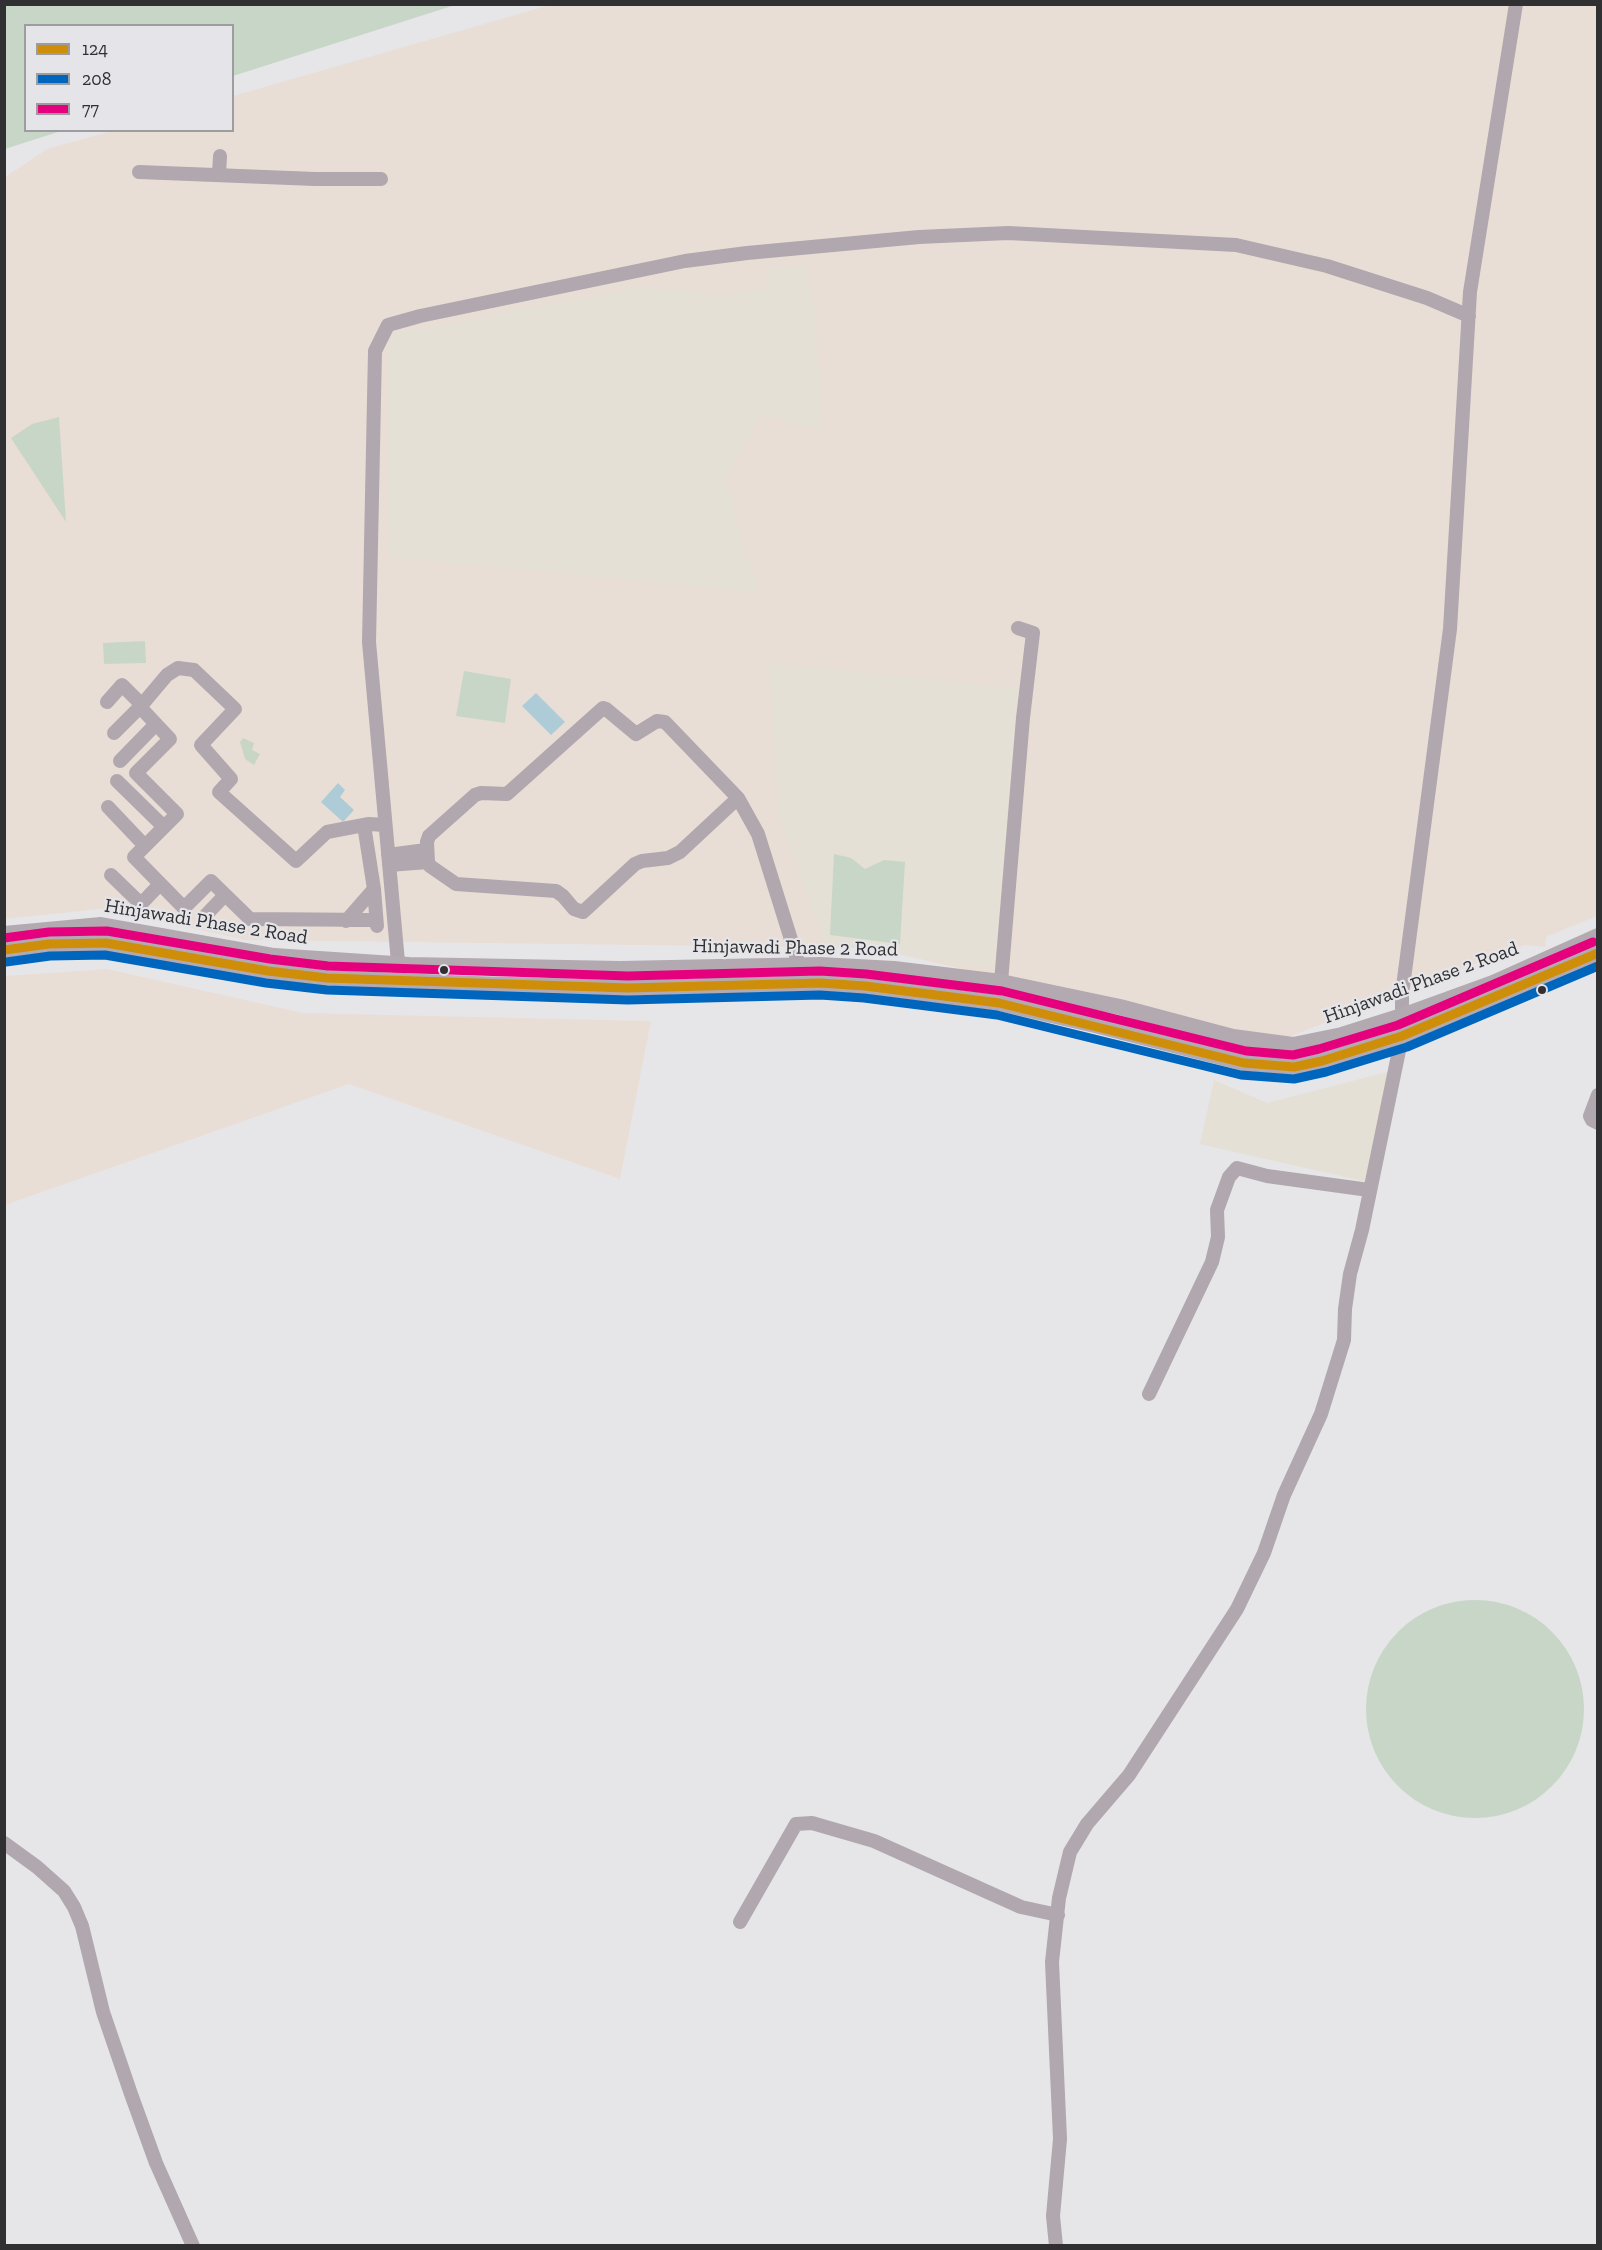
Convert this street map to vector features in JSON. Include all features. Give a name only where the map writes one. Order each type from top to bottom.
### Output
[{"type":"main road","name":"Hinjawadi Phase 2 Road","points":[[4,934],[101,925],[274,956],[399,973],[567,988],[820,983],[875,987],[999,1003],[1244,1063],[1294,1067],[1322,1061],[1402,1035],[1598,953]]},
{"type":"main road","name":"Hinjawadi Phase 2 Road","points":[[4,950],[49,944],[106,943],[268,971],[327,978],[399,973],[799,965],[894,969],[1001,982],[1120,1007],[1233,1037],[1293,1045],[1342,1035],[1402,1016],[1493,983],[1598,936]]},
{"type":"main road","points":[[999,1003],[1001,982]]},
{"type":"street","points":[[1056,2246],[1053,2216],[1060,2139],[1052,1962],[1059,1898],[1071,1852],[1087,1824],[1129,1775],[1237,1609],[1264,1553],[1284,1495],[1321,1414],[1344,1340],[1345,1309],[1350,1274],[1362,1230],[1402,1035],[1402,994],[1450,629],[1470,292],[1516,4]]},
{"type":"street","points":[[219,175],[220,156]]},
{"type":"street","points":[[139,172],[381,179]]},
{"type":"street","points":[[399,973],[369,642],[375,351],[388,325],[420,316],[685,261],[919,237],[1008,233],[1236,245],[1327,266],[1427,298],[1469,316]]},
{"type":"street","points":[[1001,982],[1022,729],[1033,633],[1018,628]]},
{"type":"street","points":[[114,733],[167,675],[178,668],[194,670],[235,709],[201,745],[231,778],[219,792],[296,861],[327,832],[364,825],[386,825]]},
{"type":"street","points":[[107,702],[122,685],[170,739],[136,773],[177,814],[134,857],[184,908],[211,881],[250,919],[377,923],[364,825]]},
{"type":"street","points":[[738,798],[680,852],[668,858],[635,864],[583,912],[574,909],[556,891],[456,884],[430,866],[427,856],[429,836],[475,795],[503,794],[510,791],[604,708],[636,734],[657,721],[665,722],[738,798],[758,834],[799,965]]},
{"type":"street","points":[[120,761],[156,724]]},
{"type":"street","points":[[117,781],[164,827]]},
{"type":"street","points":[[108,807],[145,846]]},
{"type":"street","points":[[389,860],[427,856]]},
{"type":"street","points":[[111,875],[141,904],[160,884]]},
{"type":"street","points":[[346,921],[374,889]]},
{"type":"street","points":[[204,917],[225,895]]},
{"type":"street","points":[[1598,1095],[1590,1116],[1598,1123]]},
{"type":"street","points":[[1149,1395],[1212,1262],[1218,1237],[1217,1210],[1228,1177],[1237,1168],[1267,1176],[1369,1190]]},
{"type":"street","points":[[740,1922],[796,1824],[812,1823],[874,1841],[1021,1907],[1058,1916]]},
{"type":"street","points":[[4,1843],[37,1867],[64,1892],[74,1907],[82,1926],[100,2003],[131,2094],[156,2163],[193,2246]]},
{"type":"shaded area","points":[[550,5],[1597,5],[1597,916],[1546,937],[1545,947],[1524,945],[1276,1042],[872,948],[247,940],[101,909],[5,919],[5,177],[47,149],[108,132],[234,132],[234,96]]},
{"type":"shaded area","points":[[806,263],[815,313],[823,431],[760,415],[725,482],[733,496],[734,518],[760,593],[389,557],[387,330],[424,328],[495,316],[522,307],[546,305],[649,285],[653,290],[700,289],[702,296],[740,294],[740,289],[767,289],[767,269]]},
{"type":"shaded area","points":[[768,662],[1020,688],[994,968],[824,943],[778,815]]},
{"type":"shaded area","points":[[107,969],[303,1013],[651,1021],[620,1179],[349,1084],[5,1205],[5,976]]},
{"type":"shaded area","points":[[1391,1071],[1367,1182],[1200,1144],[1214,1080],[1267,1103]]},
{"type":"green space","points":[[5,4],[455,4],[234,76],[234,24],[24,24],[24,132],[58,132],[5,149]]},
{"type":"green space","points":[[59,417],[66,522],[11,438],[32,424]]},
{"type":"green space","points":[[145,641],[146,663],[104,664],[103,643]]},
{"type":"green space","points":[[464,671],[511,679],[505,723],[456,716]]},
{"type":"green space","points":[[243,738],[254,743],[252,750],[260,754],[254,765],[245,759],[240,742]]},
{"type":"green space","points":[[834,854],[851,858],[865,869],[884,860],[905,862],[900,944],[830,935]]},
{"type":"green space","points":[[1475,1600],[1496,1602],[1517,1608],[1552,1632],[1576,1667],[1582,1688],[1584,1709],[1582,1730],[1576,1751],[1552,1786],[1517,1810],[1496,1816],[1475,1818],[1454,1816],[1433,1810],[1398,1786],[1374,1751],[1368,1730],[1366,1709],[1368,1688],[1374,1667],[1398,1632],[1433,1608],[1454,1602]]},
{"type":"water","points":[[536,693],[565,722],[551,735],[522,706]]},
{"type":"water","points":[[338,783],[345,790],[340,797],[354,810],[343,822],[321,802]]},
{"type":"transit line","name":"77","points":[[4,938],[49,932],[107,931],[270,959],[328,966],[628,976],[820,971],[866,974],[1002,991],[1246,1051],[1293,1055],[1398,1025],[1593,942]]},
{"type":"transit line","name":"124","points":[[4,950],[49,944],[106,943],[268,971],[327,978],[628,988],[820,983],[865,986],[999,1003],[1244,1063],[1294,1067],[1322,1061],[1402,1036],[1598,953]]},
{"type":"transit line","name":"208","points":[[6,962],[50,956],[105,955],[266,983],[327,990],[628,1000],[820,995],[864,998],[997,1015],[1241,1075],[1294,1079],[1326,1072],[1407,1047],[1598,966]]}]
